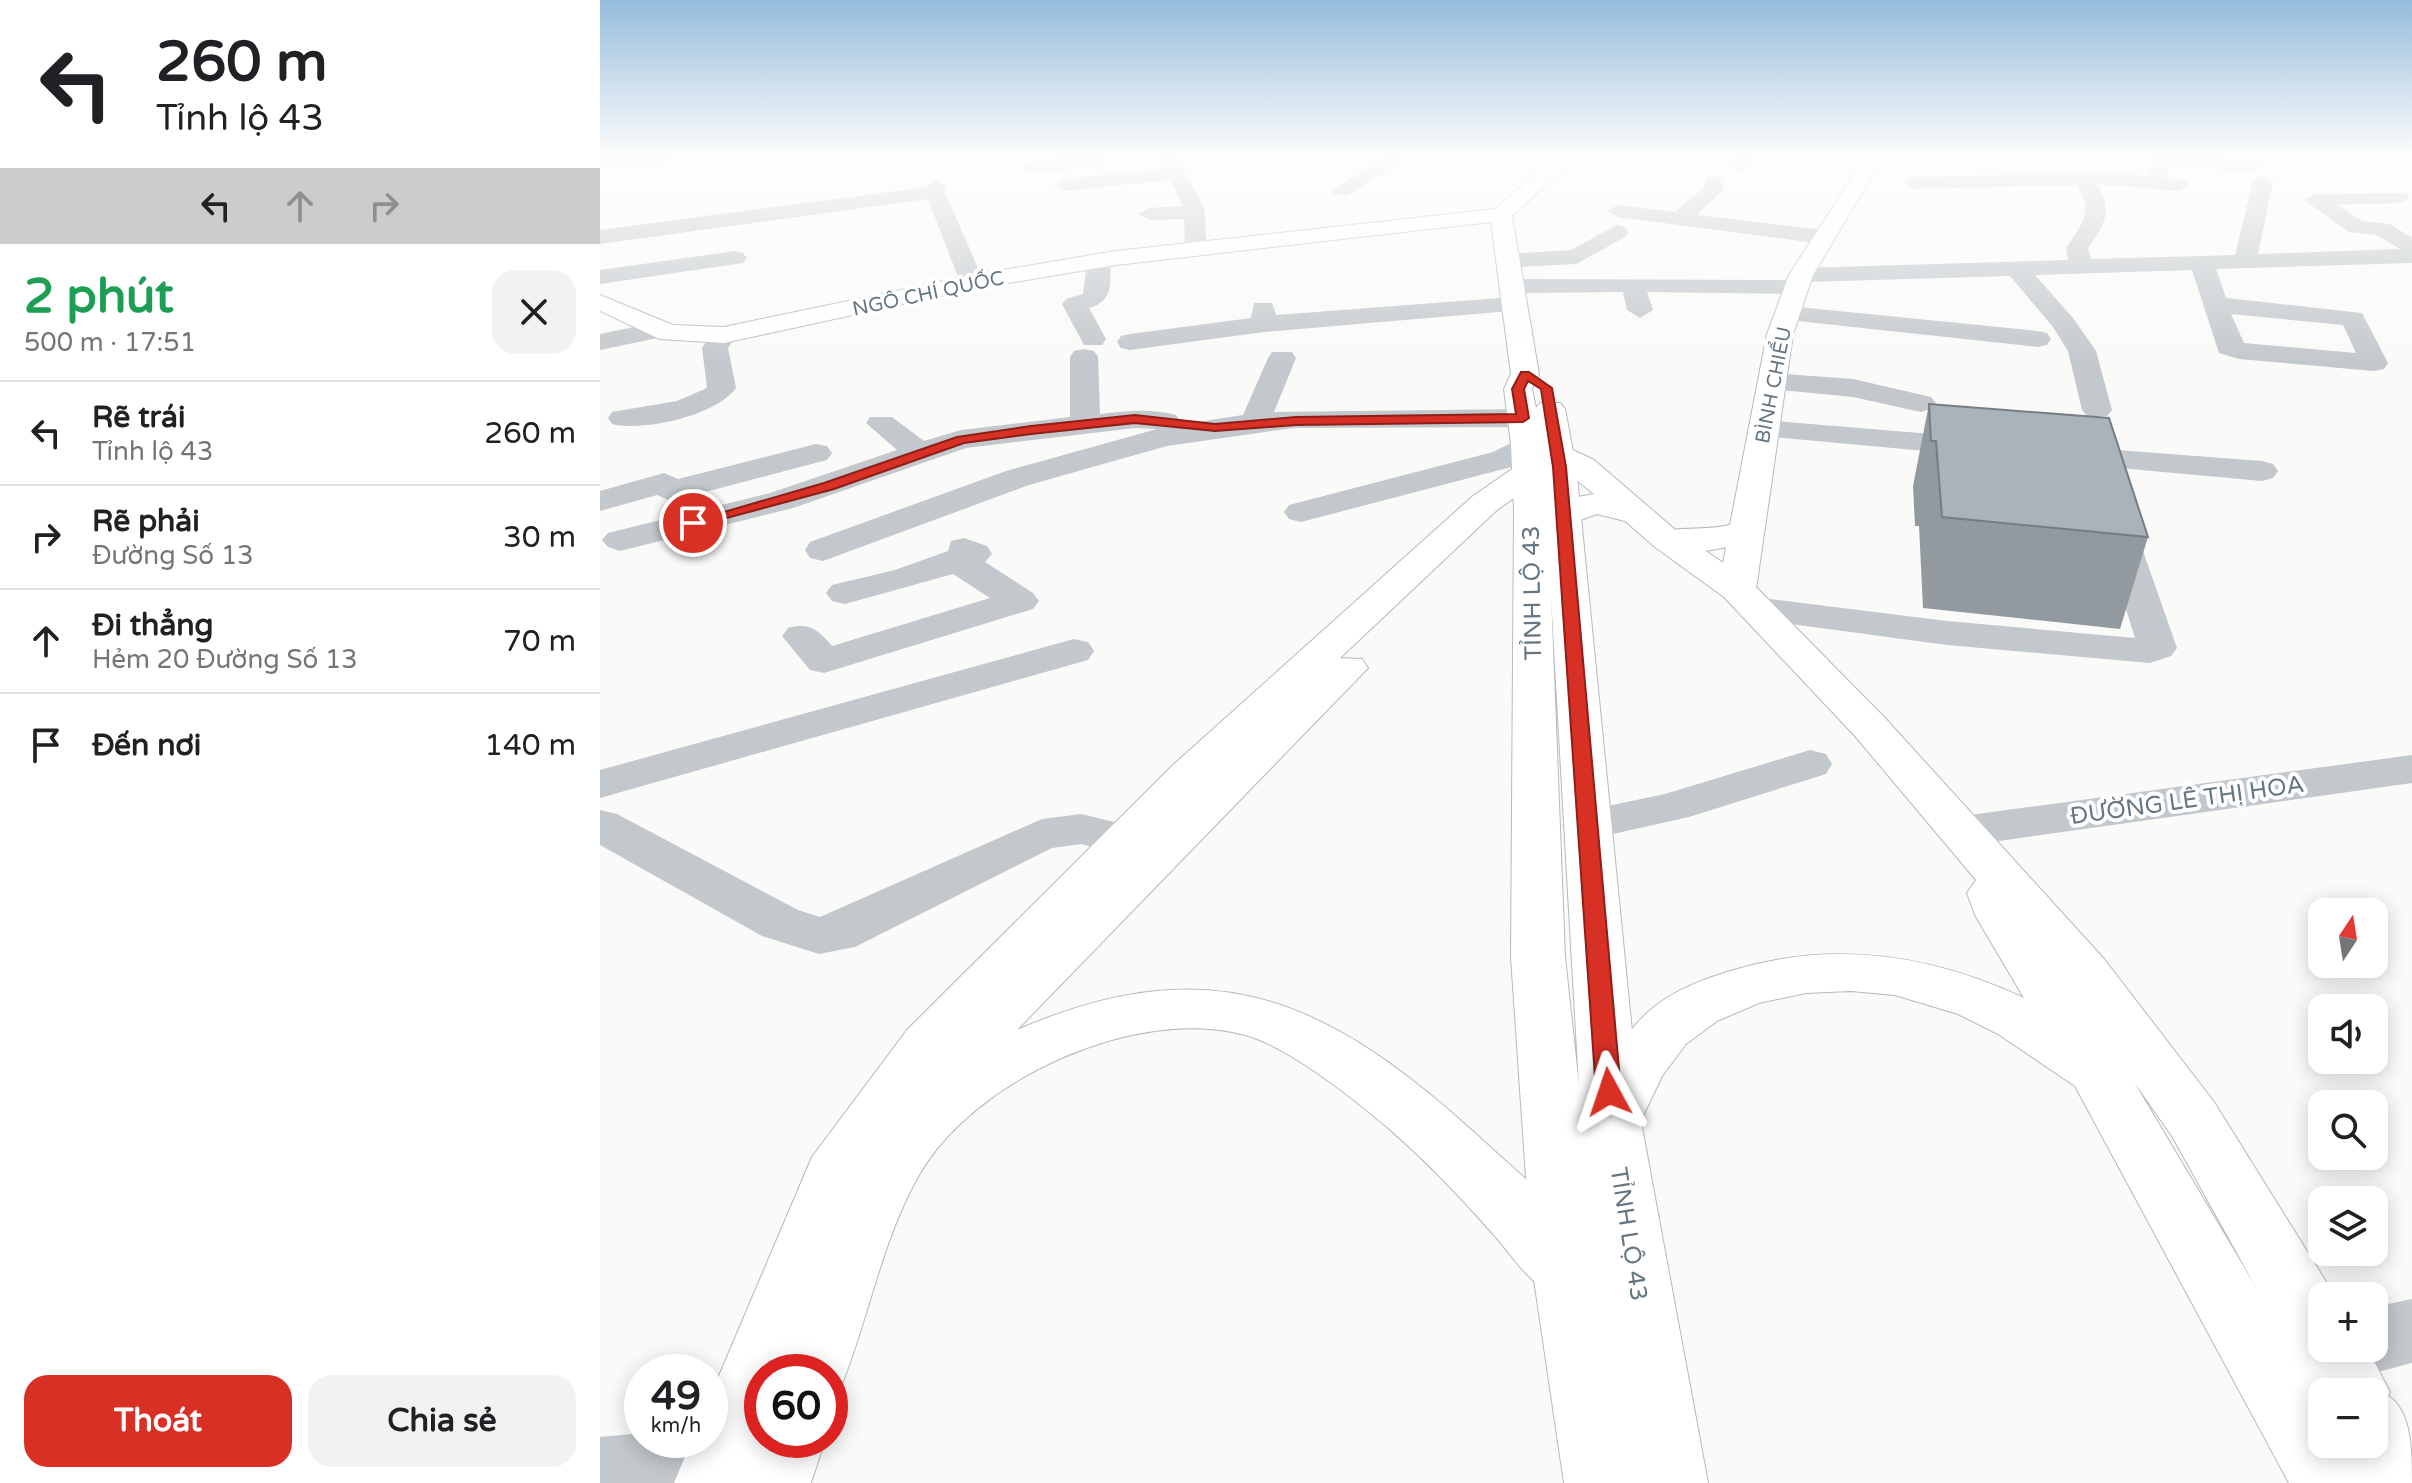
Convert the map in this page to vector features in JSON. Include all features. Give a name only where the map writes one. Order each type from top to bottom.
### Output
[{"type":"main road","name":"NGÔ CHÍ QUỐC","points":[[600,302],[669,333],[724,335],[972,282],[1099,261],[1409,225]]},
{"type":"main road","name":"TỈNH LỘ 43","points":[[1502,225],[1525,374],[1518,389],[1541,465],[1586,825],[1611,1122],[1670,1483]]},
{"type":"main road","name":"BÌNH CHIỂU","points":[[1746,598],[1747,532],[1771,382],[1799,281],[1824,237],[1837,225]]},
{"type":"main road","name":"TỈNH LỘ 43","points":[[1525,374],[1546,388],[1541,465],[1538,957],[1565,1266],[1602,1483]]},
{"type":"main road","points":[[1541,465],[1576,506],[1595,504],[1633,513]]},
{"type":"main road","points":[[952,1097],[954,1075],[995,1017],[1541,465]]},
{"type":"main road","points":[[755,1466],[793,1273],[842,1163],[927,1045],[1188,776],[1485,503],[1541,465],[1583,467],[1633,513],[1746,598],[1870,727],[2085,973],[2193,1119],[2308,1300]]},
{"type":"main road","points":[[1667,540],[1709,541],[1747,532]]},
{"type":"main road","points":[[1967,837],[2001,915],[2096,1070],[2330,1483]]},
{"type":"main road","points":[[1611,1122],[1638,1068],[1667,1028],[1732,989],[1828,969],[1872,970],[1916,978],[1979,999],[2042,1031],[2096,1070]]},
{"type":"main road","points":[[818,1354],[863,1229],[897,1156],[936,1110],[1013,1057],[1059,1034],[1109,1017],[1158,1010],[1205,1009],[1255,1015],[1315,1045],[1447,1141],[1565,1266]]},
{"type":"main road","points":[[2388,1451],[2407,1483]]},
{"type":"street","points":[[600,237],[686,225]]},
{"type":"street","points":[[951,225],[972,282]]},
{"type":"street","points":[[1195,225],[1196,249]]},
{"type":"street","points":[[1507,259],[1576,257],[1613,225]]},
{"type":"street","points":[[1729,225],[1824,237]]},
{"type":"street","points":[[2081,268],[2077,248],[2093,225]]},
{"type":"street","points":[[2245,261],[2250,225]]},
{"type":"street","points":[[2354,225],[2382,229],[2412,247]]},
{"type":"street","points":[[1130,342],[1264,316],[1633,285],[2412,256]]},
{"type":"street","points":[[600,277],[735,258]]},
{"type":"street","points":[[1085,423],[1088,348],[1075,304],[1095,298],[1099,261]]},
{"type":"street","points":[[2202,263],[2215,305],[2229,347],[2239,351],[2374,363],[2353,318],[2215,305]]},
{"type":"street","points":[[2018,270],[2064,323],[2082,351],[2097,410]]},
{"type":"street","points":[[1633,285],[1640,310]]},
{"type":"street","points":[[1788,314],[2038,339]]},
{"type":"street","points":[[600,342],[658,330]]},
{"type":"street","points":[[623,418],[705,402],[718,396],[722,388],[715,348],[724,335]]},
{"type":"street","points":[[1255,422],[1282,358]]},
{"type":"street","points":[[1771,382],[1853,388],[1921,403]]},
{"type":"street","points":[[620,540],[715,520],[853,478],[961,439],[1135,419],[1215,427]]},
{"type":"street","points":[[823,550],[911,516],[1084,458],[1215,427],[1255,422],[1541,465]]},
{"type":"street","points":[[881,423],[920,453]]},
{"type":"street","points":[[1763,429],[2262,471]]},
{"type":"street","points":[[600,501],[664,483],[671,491],[824,442],[853,478]]},
{"type":"street","points":[[1301,512],[1504,459],[1541,465]]},
{"type":"street","points":[[1746,598],[1947,633],[2150,651],[2157,648],[2152,624],[2104,492]]},
{"type":"street","points":[[845,593],[907,578],[974,554],[911,516]]},
{"type":"street","points":[[802,636],[824,661],[1020,601],[957,560]]},
{"type":"street","points":[[600,784],[1074,651]]},
{"type":"street","points":[[1586,825],[1672,807],[1810,764]]},
{"type":"street","name":"ĐƯỜNG LÊ THỊ HOA","points":[[1967,837],[2412,769]]},
{"type":"street","points":[[600,825],[780,923],[819,936],[836,934],[925,888],[1042,834],[1081,829],[1127,840]]},
{"type":"street","points":[[2388,1339],[2412,1331]]},
{"type":"street","points":[[600,1475],[755,1466]]},
{"type":"building","points":[[1929,404],[2109,418],[2148,537],[1942,517],[1936,441],[1931,441]]},
{"type":"route","points":[[693,523],[715,520],[829,486],[961,439],[1085,423],[1135,419],[1215,427],[1255,422],[1523,418],[1518,389],[1525,374],[1546,388],[1560,467],[1609,1092]]}]
